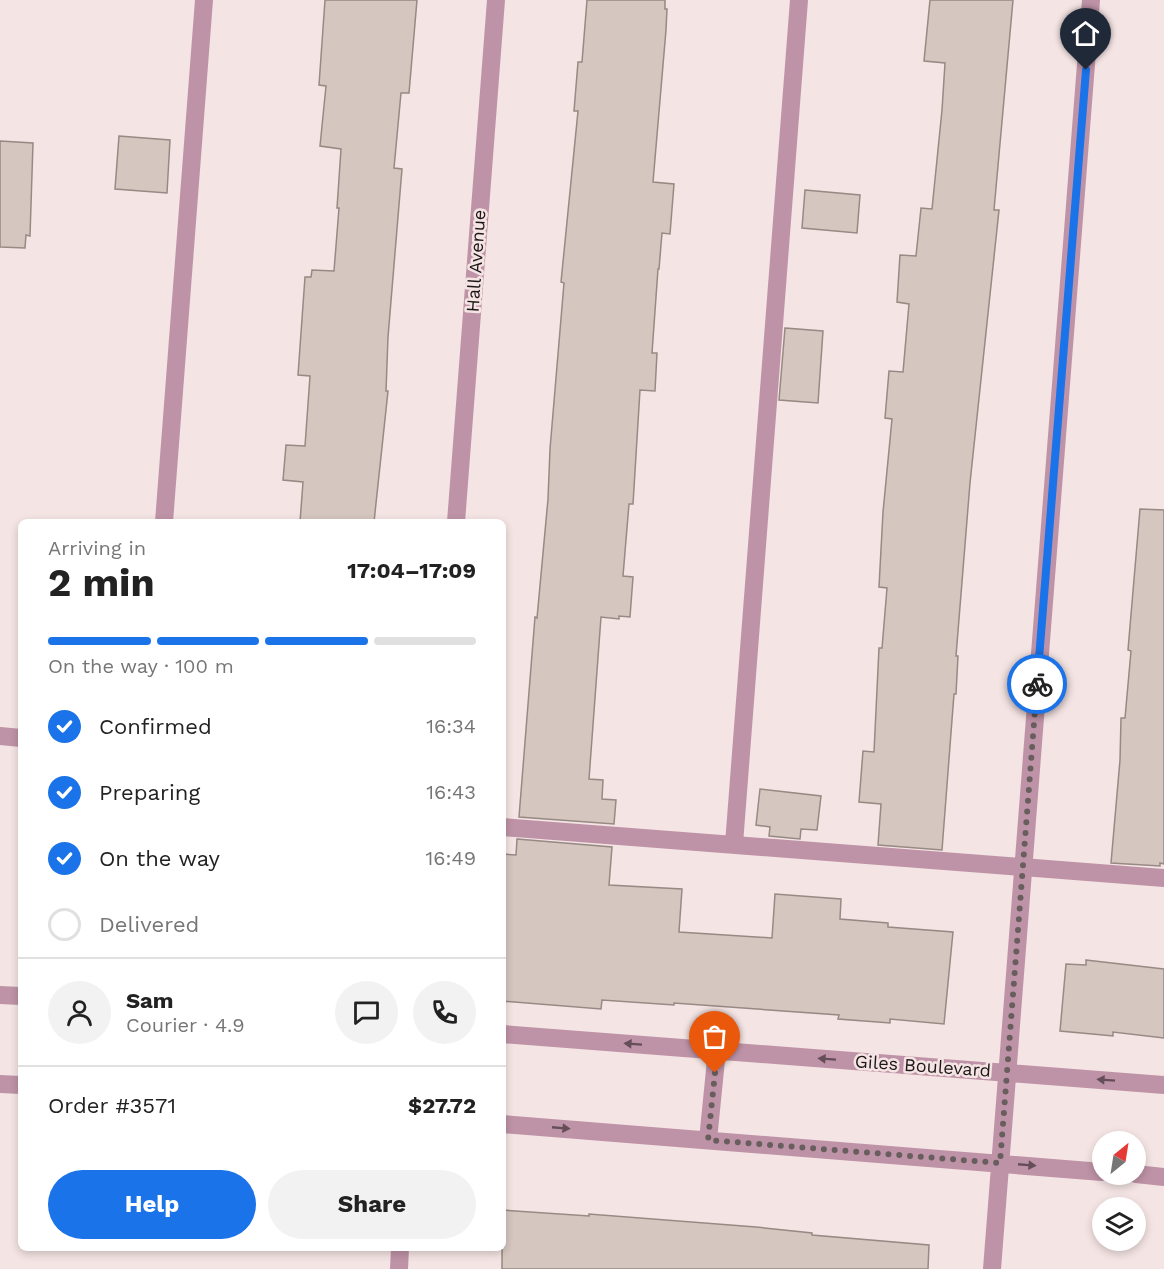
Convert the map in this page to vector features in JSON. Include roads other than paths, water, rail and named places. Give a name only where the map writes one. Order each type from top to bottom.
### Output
[{"type":"street","points":[[164,519],[204,0]]},
{"type":"street","name":"Hall Avenue","points":[[456,519],[496,0]]},
{"type":"street","points":[[734,844],[799,0]]},
{"type":"street","points":[[992,1269],[1091,0]]},
{"type":"street","points":[[0,736],[18,738]]},
{"type":"street","points":[[506,827],[1164,878]]},
{"type":"street","points":[[0,995],[18,996]]},
{"type":"street","name":"Giles Boulevard","points":[[506,1034],[1164,1084]]},
{"type":"street","points":[[708,1140],[717,1050]]},
{"type":"street","points":[[0,1084],[18,1085]]},
{"type":"street","points":[[506,1124],[1092,1171]]},
{"type":"street","points":[[1146,1175],[1164,1177]]},
{"type":"street","points":[[399,1269],[400,1251]]}]
